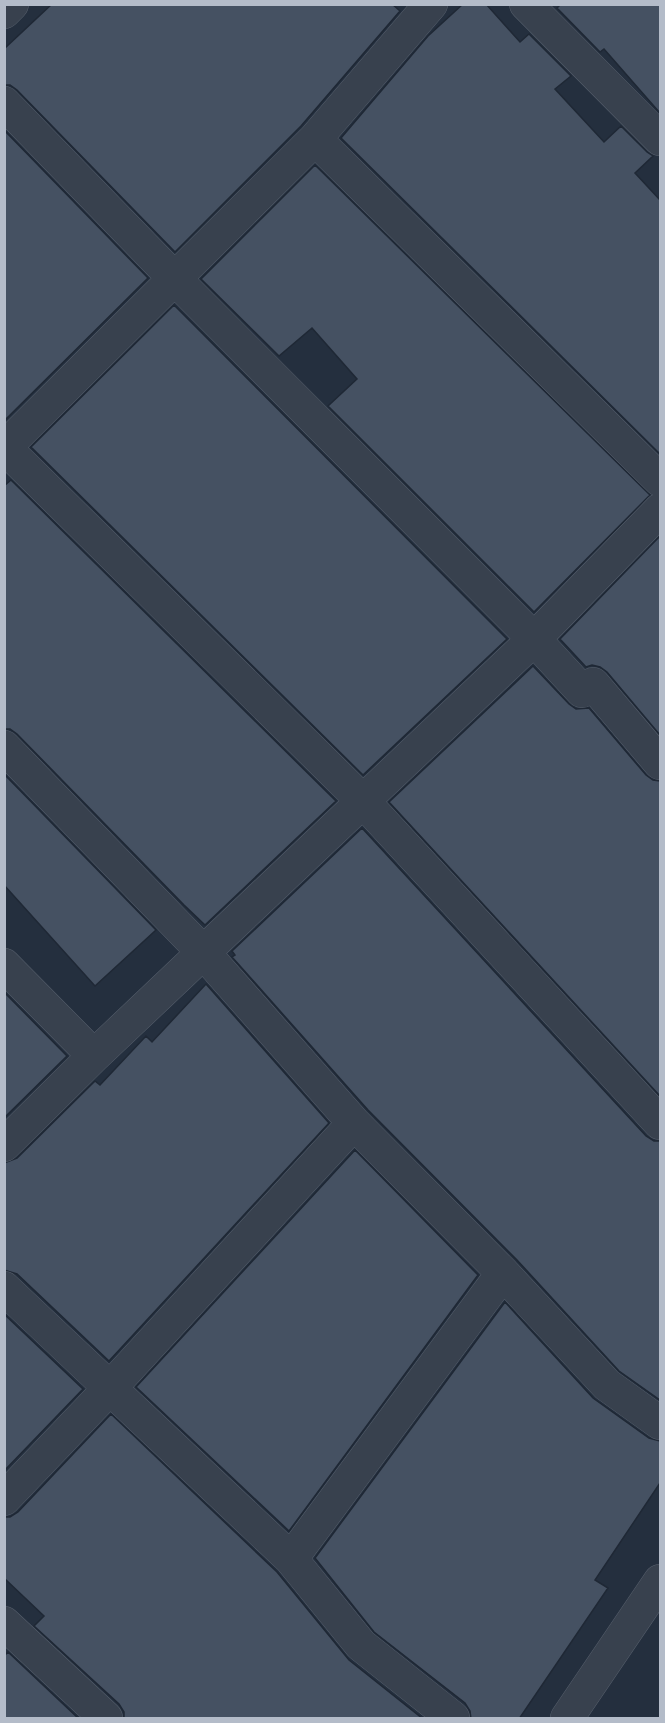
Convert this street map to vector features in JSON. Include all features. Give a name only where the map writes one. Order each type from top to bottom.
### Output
[{"type":"street","points":[[4,12],[12,4]]},
{"type":"street","points":[[431,4],[315,139],[5,448],[363,801],[660,1123]]},
{"type":"street","points":[[526,4],[660,139]]},
{"type":"street","points":[[4,103],[175,279],[534,639],[582,692],[593,684],[660,763]]},
{"type":"street","points":[[315,139],[660,480]]},
{"type":"street","points":[[4,1145],[202,952],[534,639],[660,510]]},
{"type":"street","points":[[4,747],[202,952],[354,1123],[503,1273],[607,1385],[660,1423]]},
{"type":"street","points":[[4,966],[94,1056]]},
{"type":"street","points":[[4,1499],[110,1388],[354,1123]]},
{"type":"street","points":[[291,1559],[503,1273]]},
{"type":"street","points":[[4,1288],[291,1559],[362,1645],[453,1719]]},
{"type":"street","points":[[567,1719],[660,1581]]},
{"type":"street","points":[[4,1623],[106,1719]]},
{"type":"building","points":[[52,4],[392,4],[400,11],[301,126],[175,252],[17,90],[10,85],[4,85],[4,49]]},
{"type":"building","points":[[463,4],[486,4],[520,42],[529,34],[571,76],[555,89],[604,142],[621,126],[653,156],[635,173],[660,200],[660,454],[341,138],[428,36]]},
{"type":"building","points":[[561,4],[660,4],[660,113],[604,49],[600,52],[557,8]]},
{"type":"building","points":[[4,130],[148,278],[4,421]]},
{"type":"building","points":[[315,165],[650,495],[534,612],[328,406],[357,379],[312,328],[279,356],[201,279]]},
{"type":"building","points":[[174,305],[507,639],[363,775],[31,447]]},
{"type":"building","points":[[11,480],[336,801],[205,925],[17,734],[10,729],[4,729],[4,486]]},
{"type":"building","points":[[660,536],[660,735],[607,672],[592,665],[586,667],[560,639]]},
{"type":"building","points":[[533,666],[569,704],[576,709],[589,708],[646,775],[653,780],[660,781],[660,1096],[389,802]]},
{"type":"building","points":[[4,774],[156,930],[95,986],[4,885]]},
{"type":"building","points":[[362,828],[646,1136],[654,1141],[660,1141],[660,1400],[619,1371],[517,1260],[368,1110],[232,957],[235,955],[232,951]]},
{"type":"building","points":[[206,984],[329,1123],[109,1361],[17,1274],[4,1270],[4,1163],[17,1158],[95,1081],[100,1085],[146,1036],[152,1042]]},
{"type":"building","points":[[4,992],[67,1056],[4,1118]]},
{"type":"building","points":[[355,1150],[478,1275],[289,1531],[136,1387]]},
{"type":"building","points":[[505,1302],[593,1398],[649,1438],[660,1441],[660,1483],[595,1580],[608,1588],[519,1719],[471,1719],[470,1711],[465,1703],[374,1632],[315,1558]]},
{"type":"building","points":[[4,1314],[83,1389],[4,1471]]},
{"type":"building","points":[[111,1414],[277,1572],[349,1660],[423,1719],[124,1719],[124,1712],[119,1704],[34,1626],[44,1616],[4,1578],[4,1517],[10,1517],[18,1512]]},
{"type":"building","points":[[8,1652],[79,1719],[4,1719],[4,1656]]}]
